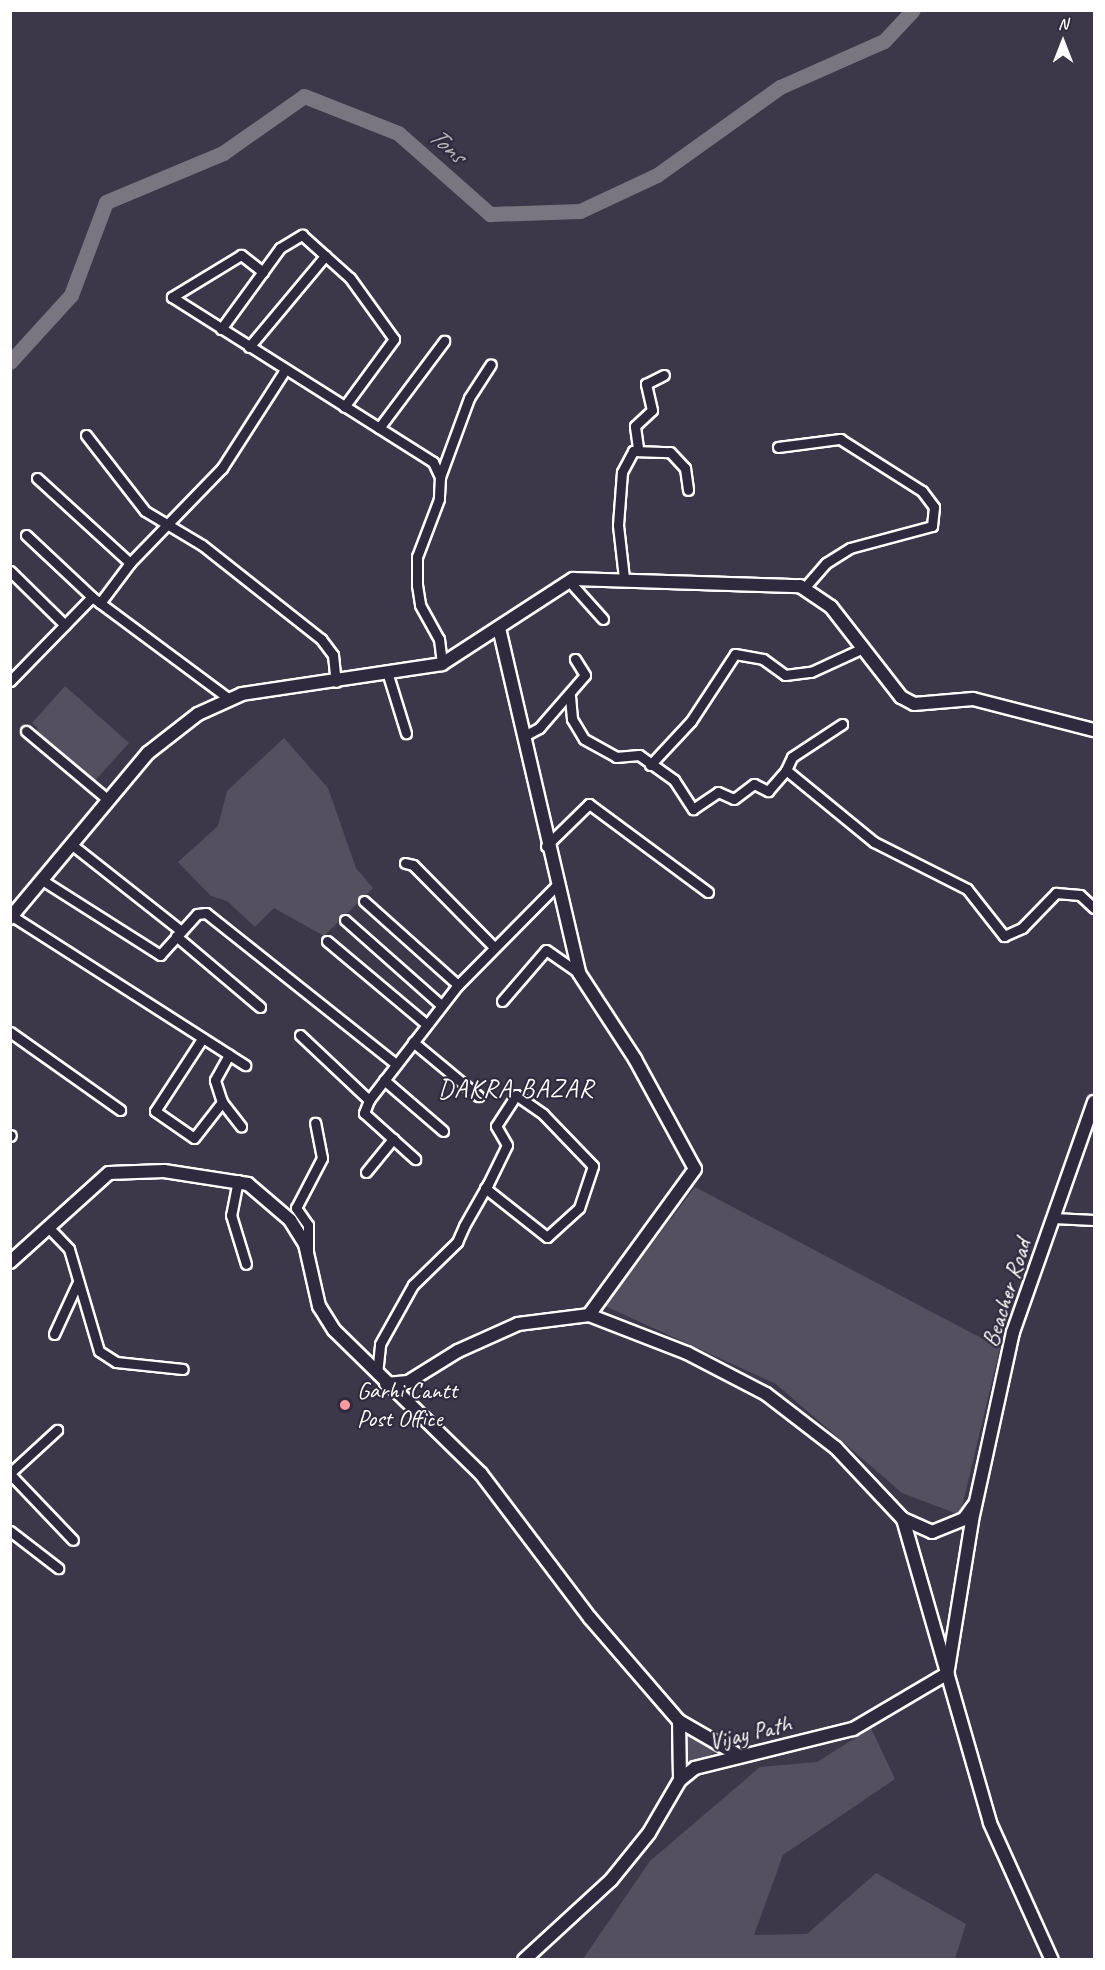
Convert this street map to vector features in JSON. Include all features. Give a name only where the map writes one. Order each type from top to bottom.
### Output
[{"type":"street","points":[[221,329],[263,272],[296,236],[325,256],[350,278],[394,339],[344,407]]},
{"type":"street","points":[[263,272],[241,255],[172,294],[285,370],[428,457],[440,477]]},
{"type":"street","points":[[249,347],[325,256]]},
{"type":"street","points":[[379,429],[444,341]]},
{"type":"street","points":[[442,664],[439,639],[420,605],[417,557],[437,507],[440,477],[469,399],[491,364]]},
{"type":"street","points":[[10,681],[65,625],[96,600],[130,563],[170,527],[222,468],[285,370]]},
{"type":"street","points":[[624,578],[618,525],[622,472],[638,448],[635,426],[652,410],[646,384],[664,375]]},
{"type":"street","points":[[86,435],[145,511],[321,639],[333,655],[336,682]]},
{"type":"street","points":[[778,447],[840,439],[922,491],[934,507],[932,526],[850,548],[826,563],[805,587]]},
{"type":"street","points":[[638,448],[670,452],[685,468],[688,490]]},
{"type":"street","points":[[37,478],[130,563]]},
{"type":"street","points":[[26,535],[96,600],[228,698]]},
{"type":"street","points":[[10,571],[65,625]]},
{"type":"street","points":[[245,1065],[11,917],[107,799],[172,731],[228,698],[388,675],[442,664],[569,580],[624,578],[805,587],[831,607],[901,697],[914,704],[973,699],[1095,730]]},
{"type":"street","points":[[569,580],[603,619]]},
{"type":"street","points":[[499,628],[546,846],[579,973],[635,1059],[696,1169],[589,1315]]},
{"type":"street","points":[[650,765],[692,721],[735,654],[763,659],[785,675],[811,672],[863,648]]},
{"type":"street","points":[[524,736],[570,696],[586,672],[575,659]]},
{"type":"street","points":[[10,664],[19,672]]},
{"type":"street","points":[[388,675],[405,733]]},
{"type":"street","points":[[570,696],[572,719],[584,739],[616,757],[634,753],[674,780],[696,810],[718,792],[734,798],[754,784],[768,791],[786,770],[792,757],[842,724]]},
{"type":"street","points":[[26,731],[107,799]]},
{"type":"street","points":[[786,770],[874,842],[967,889],[998,934],[1011,936],[1022,928],[1056,893],[1080,895],[1095,908]]},
{"type":"street","points":[[546,846],[589,804],[708,892]]},
{"type":"street","points":[[71,844],[260,1007]]},
{"type":"street","points":[[405,863],[413,865],[494,947]]},
{"type":"street","points":[[42,880],[155,954],[197,914],[209,915],[396,1064]]},
{"type":"street","points":[[415,1159],[364,1113],[369,1100],[458,985],[556,885]]},
{"type":"street","points":[[364,901],[458,985]]},
{"type":"street","points":[[345,920],[441,1005]]},
{"type":"street","points":[[327,941],[426,1024]]},
{"type":"street","points":[[502,1001],[546,950],[579,973]]},
{"type":"street","points":[[10,1032],[120,1110]]},
{"type":"street","points":[[300,1035],[369,1100]]},
{"type":"street","points":[[202,1039],[155,1111],[194,1138],[222,1102]]},
{"type":"street","points":[[413,1041],[477,1096]]},
{"type":"street","points":[[229,1055],[215,1080],[222,1102],[241,1126]]},
{"type":"street","points":[[384,1080],[443,1131]]},
{"type":"street","points":[[377,1374],[380,1344],[413,1285],[457,1242],[507,1145],[496,1126],[518,1094],[593,1166],[579,1208],[547,1237],[485,1188]]},
{"type":"street","name":"Beacher Road","points":[[948,1673],[976,1502],[1013,1332],[1095,1102]]},
{"type":"street","points":[[315,1123],[322,1158],[296,1208],[308,1225],[308,1254],[319,1306],[386,1384],[442,1431],[481,1474],[590,1618],[679,1721],[738,1755]]},
{"type":"street","points":[[366,1172],[393,1139]]},
{"type":"street","points":[[10,1262],[108,1173],[164,1171],[238,1180],[290,1220],[308,1254]]},
{"type":"street","points":[[238,1180],[231,1215],[246,1264]]},
{"type":"street","points":[[1053,1218],[1095,1220]]},
{"type":"street","points":[[48,1227],[69,1249],[76,1284],[106,1357],[183,1369]]},
{"type":"street","points":[[54,1334],[76,1284]]},
{"type":"street","points":[[386,1384],[408,1382],[458,1351],[518,1324],[589,1315],[687,1353],[766,1394],[836,1448],[903,1519],[932,1532],[964,1519],[976,1502]]},
{"type":"street","points":[[57,1430],[10,1474],[74,1540]]},
{"type":"street","points":[[903,1519],[990,1823],[1052,1959]]},
{"type":"street","points":[[10,1531],[58,1568]]},
{"type":"street","name":"Vijay Path","points":[[525,1959],[611,1880],[649,1833],[680,1780],[695,1768],[738,1755],[852,1729],[948,1673]]},
{"type":"street","points":[[679,1721],[680,1780]]},
{"type":"shaded area","points":[[65,686],[129,743],[92,784],[34,732],[38,728],[32,723]]},
{"type":"shaded area","points":[[284,738],[328,788],[356,868],[373,888],[324,936],[274,908],[255,927],[227,901],[211,896],[178,862],[218,826],[227,791]]},
{"type":"shaded area","points":[[695,1187],[1000,1348],[960,1515],[902,1493],[776,1384],[605,1306]]},
{"type":"shaded area","points":[[871,1728],[895,1779],[783,1855],[754,1935],[807,1934],[876,1873],[966,1924],[955,1959],[583,1959],[650,1861],[760,1767],[817,1762]]},
{"type":"shaded area","points":[[686,1733],[719,1751],[687,1765]]},
{"type":"waterway","name":"Tons","points":[[10,362],[71,295],[106,202],[223,153],[304,96],[398,133],[490,214],[580,211],[657,175],[780,87],[884,41],[913,10]]},
{"type":"place","name":"Garhi Cantt Post Office","points":[[345,1405]]},
{"type":"district","name":"DAKRA BAZAR","points":[[516,1089]]}]
